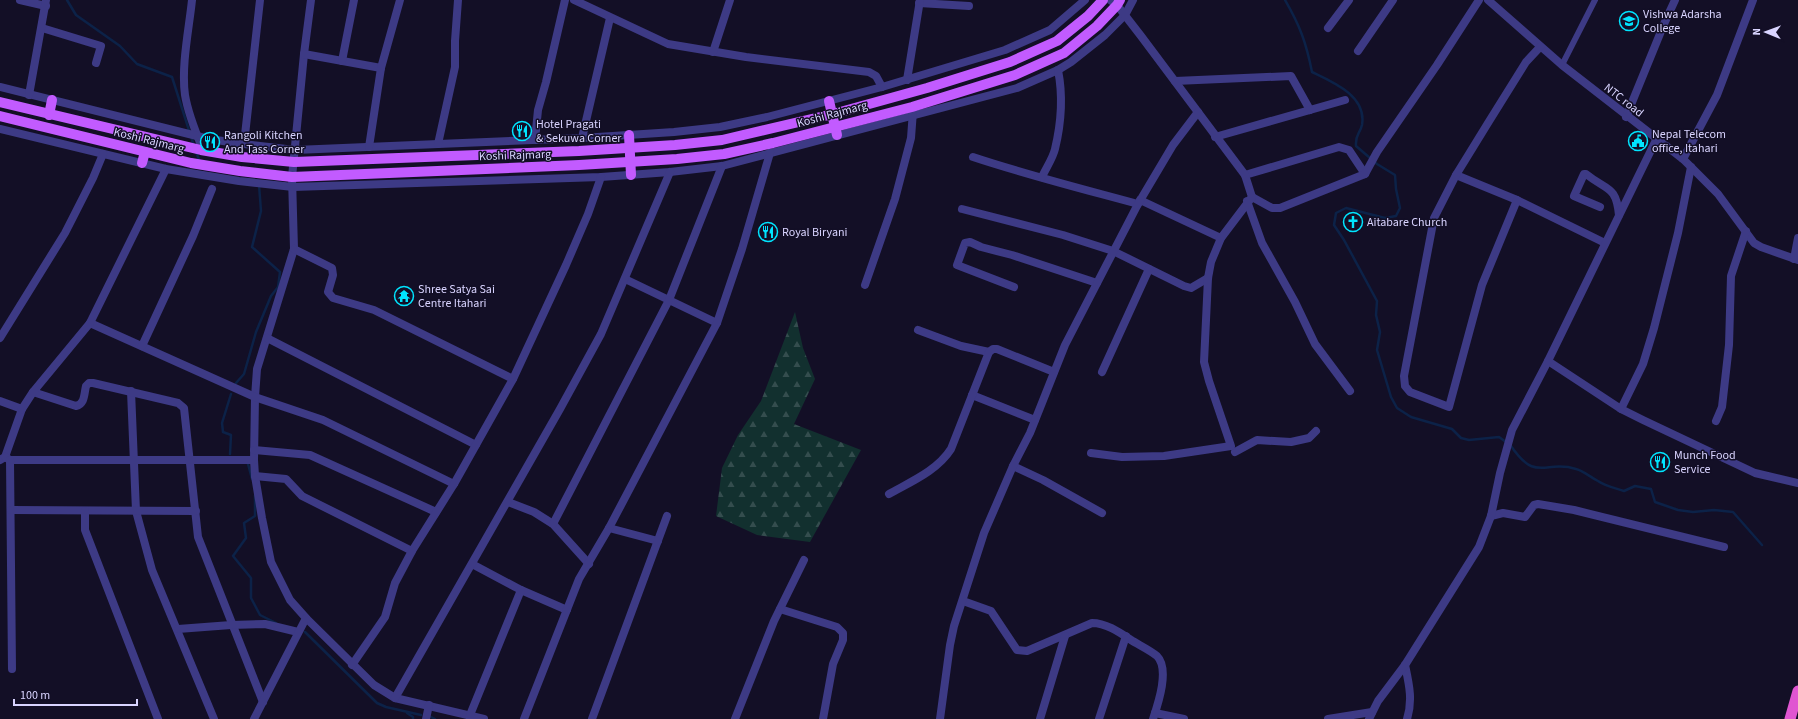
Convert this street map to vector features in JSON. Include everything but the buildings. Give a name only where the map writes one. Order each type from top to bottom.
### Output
[{"type":"highway","points":[[1790,719],[1798,691]]},
{"type":"main road","name":"Koshi Rajmarg","points":[[0,102],[49,115],[199,149],[242,157],[294,162],[630,148],[722,140],[833,114],[927,88],[1010,62],[1057,41],[1088,16],[1103,0]]},
{"type":"main road","name":"Koshi Rajmarg","points":[[0,116],[145,152],[196,168],[293,182],[630,162],[724,154],[837,131],[913,111],[1015,75],[1064,53],[1097,26],[1116,2]]},
{"type":"main road","points":[[49,115],[52,100]]},
{"type":"main road","points":[[829,101],[837,131]]},
{"type":"main road","points":[[628,135],[631,175]]},
{"type":"main road","points":[[142,163],[145,152]]},
{"type":"street","points":[[20,0],[46,3],[29,95]]},
{"type":"street","points":[[192,0],[184,76],[185,94],[192,134],[199,149]]},
{"type":"street","points":[[244,144],[260,0]]},
{"type":"street","points":[[311,0],[304,54],[294,162],[294,249],[257,369],[255,397],[255,476],[271,562],[290,600],[352,665],[374,685],[395,698],[429,705],[470,717],[484,719]]},
{"type":"street","points":[[342,61],[354,0]]},
{"type":"street","points":[[369,147],[381,68],[400,0]]},
{"type":"street","points":[[438,144],[455,67],[458,0]]},
{"type":"street","points":[[535,140],[538,110],[565,0]]},
{"type":"street","points":[[574,0],[668,44],[713,52],[869,72],[876,76],[882,87]]},
{"type":"street","points":[[713,52],[730,0]]},
{"type":"street","points":[[0,87],[192,134],[244,144],[295,150],[582,138],[674,132],[720,127],[829,101],[907,80],[1005,50],[1050,30],[1085,0]]},
{"type":"street","points":[[865,285],[894,199],[911,138],[913,111],[1017,88],[1058,70],[1105,35],[1125,15],[1133,0]]},
{"type":"street","points":[[1328,28],[1349,0]]},
{"type":"street","points":[[1358,51],[1393,0]]},
{"type":"street","points":[[1249,199],[1272,208],[1280,208],[1367,171],[1377,152],[1437,65],[1479,0]]},
{"type":"street","name":"NTC road","points":[[1488,0],[1562,65],[1626,117],[1683,159],[1722,199],[1756,245],[1796,259]]},
{"type":"street","points":[[1562,65],[1595,0]]},
{"type":"street","points":[[1626,117],[1675,0]]},
{"type":"street","points":[[907,80],[919,1],[969,6]]},
{"type":"street","points":[[1683,159],[1717,95],[1751,1]]},
{"type":"street","points":[[1116,2],[1245,175],[1249,199],[1262,243],[1295,302],[1315,344],[1350,391]]},
{"type":"street","points":[[582,138],[610,18]]},
{"type":"street","points":[[42,28],[101,46],[96,63]]},
{"type":"street","points":[[1517,200],[1482,285],[1449,407],[1410,392],[1405,386],[1404,376],[1434,218],[1456,175],[1526,62],[1540,47]]},
{"type":"street","points":[[304,54],[381,68]]},
{"type":"street","points":[[1042,177],[1055,150],[1060,105],[1060,81],[1058,70]]},
{"type":"street","points":[[1174,81],[1291,76],[1295,80],[1310,110]]},
{"type":"street","points":[[1215,136],[1345,100]]},
{"type":"street","points":[[940,719],[954,626],[984,533],[1035,420],[1065,345],[1139,202],[1173,145],[1198,112]]},
{"type":"street","points":[[0,129],[166,169],[196,168],[211,177],[293,182],[601,177],[670,172],[722,166],[770,154],[837,131]]},
{"type":"street","points":[[1328,719],[1371,716],[1378,701],[1405,665],[1479,547],[1491,516],[1500,473],[1512,430],[1548,362],[1656,140]]},
{"type":"street","points":[[1245,175],[1339,147],[1349,150],[1367,171]]},
{"type":"street","points":[[0,338],[65,233],[93,178],[103,154]]},
{"type":"street","points":[[524,719],[579,579],[609,528],[717,323],[742,249],[770,154]]},
{"type":"street","points":[[973,157],[1011,170],[1139,202],[1221,238]]},
{"type":"street","points":[[553,524],[669,300],[722,166]]},
{"type":"street","points":[[1621,409],[1642,364],[1654,328],[1678,233],[1691,167]]},
{"type":"street","points":[[12,669],[11,510],[5,459],[22,409],[33,392],[90,322],[166,169]]},
{"type":"street","points":[[395,698],[508,502],[601,334],[670,172]]},
{"type":"street","points":[[1600,207],[1574,196],[1584,174],[1612,191],[1618,201],[1619,215]]},
{"type":"street","points":[[1456,175],[1517,200],[1605,243]]},
{"type":"street","points":[[352,665],[386,617],[395,584],[412,551],[454,484],[514,379],[588,214],[601,177]]},
{"type":"street","points":[[142,346],[193,236],[212,188]]},
{"type":"street","points":[[1091,453],[1122,457],[1164,456],[1231,446],[1204,362],[1208,278],[1211,262],[1221,238],[1249,199]]},
{"type":"street","points":[[962,209],[1063,235],[1114,251],[1187,287],[1191,288],[1208,278]]},
{"type":"street","points":[[1716,421],[1722,407],[1729,344],[1731,276],[1746,231]]},
{"type":"street","points":[[1796,259],[1798,238]]},
{"type":"street","points":[[1014,287],[956,265],[965,243],[970,242],[981,247],[1012,254],[1097,283]]},
{"type":"street","points":[[294,249],[332,268],[333,275],[328,292],[333,298],[374,310],[514,379]]},
{"type":"street","points":[[1102,372],[1149,269]]},
{"type":"street","points":[[624,279],[717,323]]},
{"type":"street","points":[[90,322],[255,397],[323,420],[454,484]]},
{"type":"street","points":[[918,330],[961,346],[989,352]]},
{"type":"street","points":[[267,338],[476,445]]},
{"type":"street","points":[[889,494],[918,478],[941,462],[947,455],[989,352],[993,349],[997,349],[1054,372]]},
{"type":"street","points":[[1548,362],[1621,409],[1755,473],[1798,483]]},
{"type":"street","points":[[33,392],[76,406],[83,402],[86,386],[89,383],[131,391],[178,403],[184,408],[198,537],[263,702]]},
{"type":"street","points":[[131,391],[136,511],[152,570],[178,629],[214,719]]},
{"type":"street","points":[[972,395],[1035,420]]},
{"type":"street","points":[[0,401],[22,409]]},
{"type":"street","points":[[1235,452],[1257,440],[1291,442],[1309,438],[1316,431]]},
{"type":"street","points":[[254,450],[310,455],[436,512]]},
{"type":"street","points":[[5,459],[254,460]]},
{"type":"street","points":[[1013,466],[1102,513]]},
{"type":"street","points":[[255,476],[286,479],[302,496],[412,551]]},
{"type":"street","points":[[508,502],[534,512],[553,524],[589,564]]},
{"type":"street","points":[[1491,516],[1503,513],[1525,518],[1534,505],[1538,504],[1574,510],[1724,547]]},
{"type":"street","points":[[11,510],[196,511]]},
{"type":"street","points":[[85,511],[85,530],[158,719]]},
{"type":"street","points":[[592,719],[667,516]]},
{"type":"street","points":[[609,528],[658,541]]},
{"type":"street","points":[[735,719],[780,609],[804,560]]},
{"type":"street","points":[[472,564],[521,590],[567,610]]},
{"type":"street","points":[[470,717],[521,590]]},
{"type":"street","points":[[963,601],[990,611],[1017,650],[1022,652],[1065,636],[1092,623],[1102,623],[1126,636],[1158,657],[1164,675],[1154,716],[1184,719]]},
{"type":"street","points":[[780,609],[837,627],[843,633],[843,640],[833,664],[823,719]]},
{"type":"street","points":[[254,719],[306,618]]},
{"type":"street","points":[[178,629],[231,624],[265,624],[298,632]]},
{"type":"street","points":[[1040,719],[1065,636]]},
{"type":"street","points":[[1099,719],[1126,636]]},
{"type":"street","points":[[1405,665],[1411,695],[1408,719]]},
{"type":"street","points":[[426,719],[429,705]]},
{"type":"green space","points":[[795,312],[803,348],[815,379],[794,424],[861,450],[810,542],[757,535],[716,516],[722,468],[738,435],[761,401]]},
{"type":"waterway","points":[[67,0],[76,15],[120,46],[137,64],[172,77],[194,146]]},
{"type":"waterway","points":[[1285,0],[1302,34],[1312,72],[1347,91],[1359,106],[1362,115],[1362,125],[1357,136],[1356,146],[1377,164],[1395,175],[1400,208],[1396,216],[1385,218],[1346,208],[1336,213],[1334,225],[1344,240],[1377,301],[1376,315],[1380,332],[1377,350],[1391,397],[1397,408],[1411,417],[1452,429],[1461,438],[1469,440],[1499,437],[1506,442]]},
{"type":"waterway","points":[[196,152],[200,162]]},
{"type":"waterway","points":[[236,383],[244,374],[256,332],[271,296],[278,287],[280,272],[252,247],[261,211],[259,185]]},
{"type":"waterway","points":[[230,454],[231,435],[223,432],[222,423],[231,394]]},
{"type":"waterway","points":[[1511,446],[1520,457],[1528,464],[1535,467],[1565,467],[1576,469],[1610,487],[1624,491],[1635,486],[1651,489],[1655,502],[1678,510],[1693,512],[1714,510],[1733,512],[1762,545]]},
{"type":"waterway","points":[[248,464],[252,479]]},
{"type":"waterway","points":[[255,495],[255,516],[244,523],[246,538],[233,556],[251,578],[251,598],[260,615],[276,623]]},
{"type":"waterway","points":[[305,632],[377,703],[386,707],[421,715]]},
{"type":"waterway","points":[[407,713],[413,717],[413,719]]},
{"type":"waterway","points":[[431,717],[435,719]]},
{"type":"place","name":"Vishwa Adarsha College","points":[[1629,21]]},
{"type":"place","name":"Hotel Pragati & Sekuwa Corner","points":[[522,131]]},
{"type":"place","name":"Nepal Telecom office, Itahari","points":[[1638,141]]},
{"type":"place","name":"Rangoli Kitchen And Tass Corner","points":[[210,142]]},
{"type":"place","name":"Aitabare Church","points":[[1353,222]]},
{"type":"place","name":"Royal Biryani","points":[[768,232]]},
{"type":"place","name":"Shree Satya Sai Centre Itahari","points":[[404,296]]},
{"type":"place","name":"Munch Food Service","points":[[1660,462]]}]
